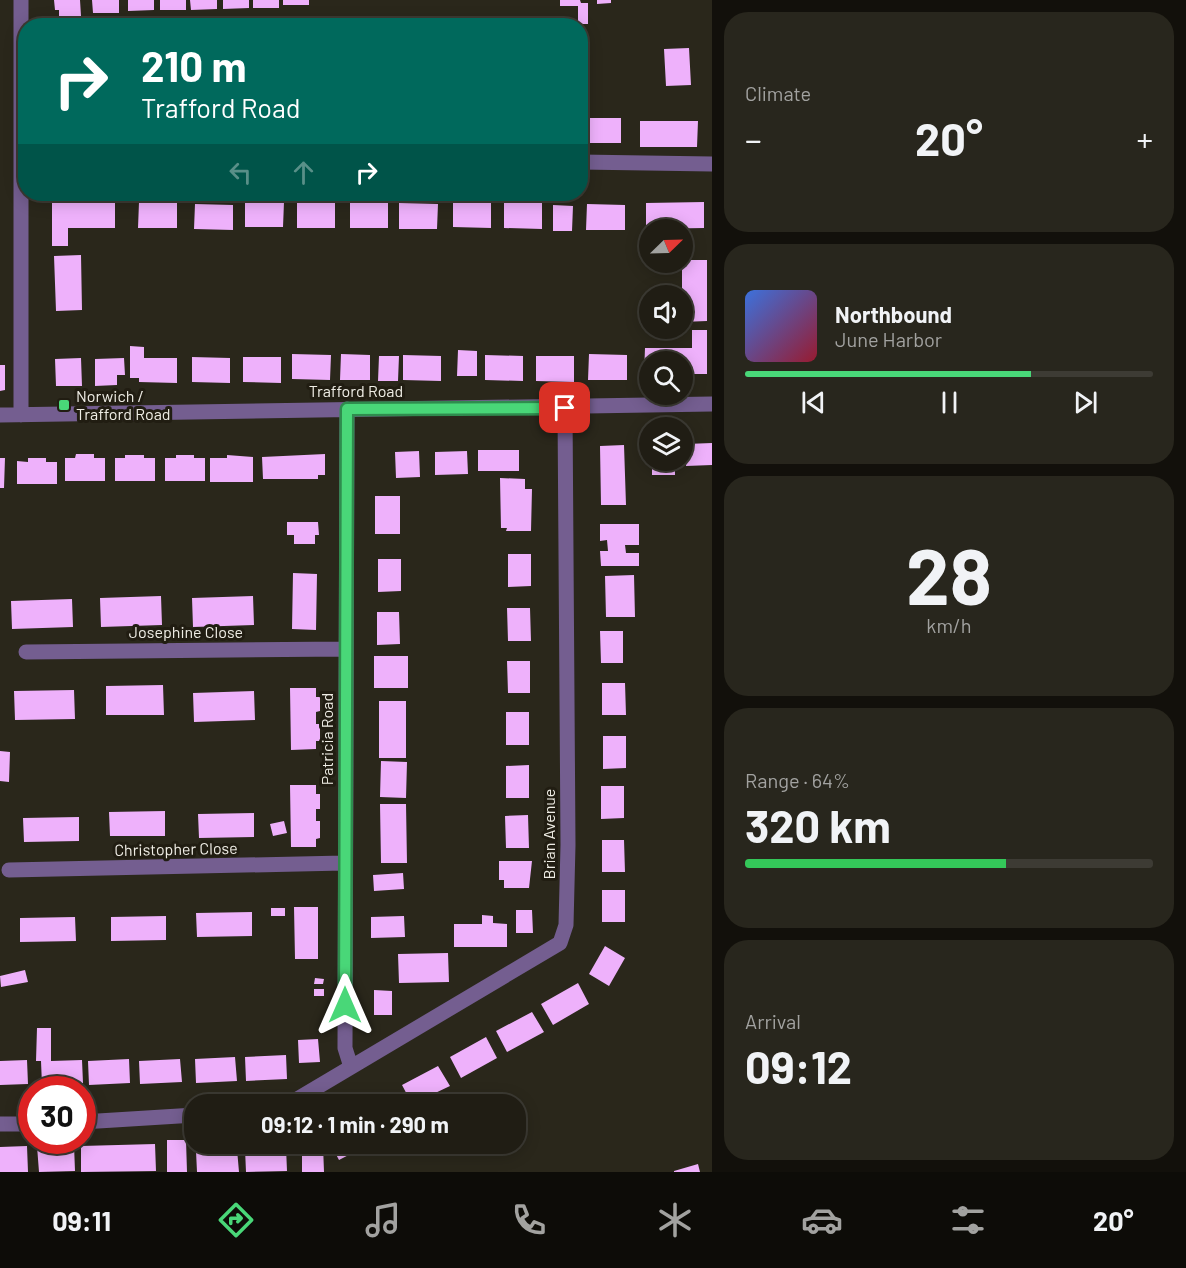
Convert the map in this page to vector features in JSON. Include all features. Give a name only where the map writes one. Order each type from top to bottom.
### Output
[{"type":"street","points":[[21,0],[21,18]]},
{"type":"street","points":[[588,162],[712,164]]},
{"type":"street","points":[[21,415],[23,201]]},
{"type":"street","name":"Trafford Road","points":[[0,415],[712,404]]},
{"type":"street","name":"Brian Avenue","points":[[306,1094],[560,943],[566,925],[565,408]]},
{"type":"street","name":"Patricia Road","points":[[347,409],[345,1048],[351,1067]]},
{"type":"street","name":"Josephine Close","points":[[26,652],[346,649]]},
{"type":"street","name":"Christopher Close","points":[[9,870],[344,863]]},
{"type":"street","points":[[96,1121],[184,1116]]},
{"type":"street","points":[[0,1124],[18,1124]]},
{"type":"building","points":[[54,0],[80,0],[81,16],[59,17],[59,10],[55,10]]},
{"type":"building","points":[[92,0],[119,0],[119,13],[93,13]]},
{"type":"building","points":[[128,0],[154,0],[154,10],[128,11]]},
{"type":"building","points":[[160,0],[186,0],[186,10],[160,10]]},
{"type":"building","points":[[190,0],[217,0],[217,9],[191,10]]},
{"type":"building","points":[[223,0],[249,0],[249,8],[223,9]]},
{"type":"building","points":[[253,0],[279,0],[279,8],[253,8]]},
{"type":"building","points":[[283,0],[309,0],[309,5],[283,5]]},
{"type":"building","points":[[560,0],[580,0],[581,3],[588,3],[588,18],[578,18],[578,6],[560,6]]},
{"type":"building","points":[[597,0],[611,0],[611,3],[597,4]]},
{"type":"building","points":[[689,48],[691,85],[666,86],[664,49]]},
{"type":"building","points":[[588,118],[621,118],[621,143],[588,143]]},
{"type":"building","points":[[640,121],[698,121],[697,147],[640,147]]},
{"type":"building","points":[[245,201],[284,202],[283,227],[245,227]]},
{"type":"building","points":[[52,202],[115,202],[115,228],[68,228],[68,246],[52,246]]},
{"type":"building","points":[[139,202],[177,203],[177,228],[138,228]]},
{"type":"building","points":[[297,202],[335,203],[335,228],[297,228]]},
{"type":"building","points":[[350,202],[388,203],[388,228],[350,228]]},
{"type":"building","points":[[453,202],[491,203],[491,228],[453,227]]},
{"type":"building","points":[[704,202],[704,228],[693,228],[693,219],[646,219],[646,203]]},
{"type":"building","points":[[399,203],[438,204],[437,229],[399,229]]},
{"type":"building","points":[[504,203],[542,203],[542,229],[504,228]]},
{"type":"building","points":[[195,204],[233,205],[233,230],[194,229]]},
{"type":"building","points":[[587,204],[625,205],[625,230],[586,230]]},
{"type":"building","points":[[553,205],[573,206],[572,231],[553,231]]},
{"type":"building","points":[[81,255],[82,310],[56,311],[54,256]]},
{"type":"building","points":[[693,260],[707,260],[707,321],[693,322],[693,285],[682,285],[682,273],[693,273]]},
{"type":"building","points":[[693,330],[707,330],[707,374],[693,374],[693,351],[645,351],[645,348],[692,348]]},
{"type":"building","points":[[130,346],[144,347],[144,358],[177,358],[177,383],[139,382],[139,378],[130,378]]},
{"type":"building","points":[[458,350],[477,351],[477,376],[457,376]]},
{"type":"building","points":[[292,354],[331,355],[330,380],[292,379]]},
{"type":"building","points":[[341,354],[370,355],[370,380],[340,380]]},
{"type":"building","points":[[589,354],[627,355],[627,380],[588,380]]},
{"type":"building","points":[[403,355],[441,356],[441,381],[403,380]]},
{"type":"building","points":[[485,355],[523,356],[523,381],[485,380]]},
{"type":"building","points":[[379,356],[399,356],[398,381],[378,381]]},
{"type":"building","points":[[536,356],[574,356],[574,382],[536,381]]},
{"type":"building","points":[[192,357],[230,358],[230,383],[192,382]]},
{"type":"building","points":[[243,357],[281,357],[281,383],[243,382]]},
{"type":"building","points":[[81,358],[82,386],[56,386],[55,359]]},
{"type":"building","points":[[124,358],[125,375],[117,375],[117,385],[95,386],[95,359]]},
{"type":"building","points":[[0,365],[5,365],[5,390],[0,391]]},
{"type":"building","points":[[712,443],[712,465],[693,466],[693,444]]},
{"type":"building","points":[[624,445],[626,505],[601,505],[600,446]]},
{"type":"building","points":[[478,450],[519,450],[519,471],[478,471]]},
{"type":"building","points":[[419,451],[420,477],[396,478],[395,452]]},
{"type":"building","points":[[467,451],[468,474],[435,475],[435,452]]},
{"type":"building","points":[[76,454],[94,454],[94,458],[105,458],[105,481],[65,481],[65,458],[75,458]]},
{"type":"building","points":[[325,454],[325,475],[318,475],[318,479],[263,479],[262,457]]},
{"type":"building","points":[[125,455],[144,455],[144,458],[155,458],[155,481],[115,481],[115,458],[125,458]]},
{"type":"building","points":[[176,455],[194,455],[194,458],[205,458],[205,481],[165,481],[165,458],[176,458]]},
{"type":"building","points":[[227,455],[253,457],[253,482],[210,482],[210,458],[227,458]]},
{"type":"building","points":[[0,458],[5,458],[4,488],[0,488]]},
{"type":"building","points":[[28,458],[46,458],[46,462],[57,462],[57,484],[17,484],[17,461],[28,462]]},
{"type":"building","points":[[652,471],[675,471],[675,475],[652,475]]},
{"type":"building","points":[[500,478],[525,479],[525,489],[532,489],[531,531],[506,531],[507,528],[501,528]]},
{"type":"building","points":[[375,496],[400,496],[400,534],[375,534]]},
{"type":"building","points":[[287,522],[318,522],[319,535],[315,535],[315,544],[294,544],[294,535],[287,535]]},
{"type":"building","points":[[600,524],[639,524],[639,545],[625,545],[626,553],[639,553],[639,566],[601,566],[600,551],[608,551],[607,540],[600,541]]},
{"type":"building","points":[[508,554],[531,554],[531,586],[508,587]]},
{"type":"building","points":[[378,559],[401,559],[401,591],[378,592]]},
{"type":"building","points":[[293,573],[317,574],[316,630],[292,629]]},
{"type":"building","points":[[634,575],[635,617],[606,617],[605,576]]},
{"type":"building","points":[[161,596],[162,625],[101,627],[100,598]]},
{"type":"building","points":[[253,596],[254,625],[193,627],[192,598]]},
{"type":"building","points":[[72,599],[73,627],[12,629],[11,601]]},
{"type":"building","points":[[507,608],[530,608],[531,641],[508,641]]},
{"type":"building","points":[[377,612],[399,612],[400,644],[377,645]]},
{"type":"building","points":[[600,631],[623,631],[623,663],[601,663]]},
{"type":"building","points":[[374,656],[408,656],[408,688],[374,688]]},
{"type":"building","points":[[507,661],[530,661],[530,693],[508,693]]},
{"type":"building","points":[[602,683],[625,683],[626,715],[602,715]]},
{"type":"building","points":[[163,685],[164,715],[106,715],[106,686]]},
{"type":"building","points":[[290,688],[316,688],[316,697],[320,697],[320,711],[316,712],[316,724],[320,724],[320,741],[316,741],[316,749],[291,750]]},
{"type":"building","points":[[74,690],[75,719],[15,720],[14,691]]},
{"type":"building","points":[[254,691],[255,720],[194,722],[193,693]]},
{"type":"building","points":[[379,701],[406,701],[406,758],[379,758]]},
{"type":"building","points":[[506,712],[529,712],[529,745],[506,745]]},
{"type":"building","points":[[603,736],[626,736],[626,768],[603,769]]},
{"type":"building","points":[[0,751],[10,752],[9,782],[0,781]]},
{"type":"building","points":[[381,761],[407,762],[406,798],[380,797]]},
{"type":"building","points":[[529,765],[529,798],[506,798],[506,766]]},
{"type":"building","points":[[290,785],[316,785],[316,794],[320,794],[320,809],[316,809],[316,821],[320,821],[320,838],[316,839],[316,847],[291,847]]},
{"type":"building","points":[[601,786],[624,786],[624,818],[601,819]]},
{"type":"building","points":[[380,804],[406,804],[407,863],[381,863]]},
{"type":"building","points":[[165,811],[165,836],[110,836],[109,812]]},
{"type":"building","points":[[254,813],[254,837],[199,838],[198,814]]},
{"type":"building","points":[[528,815],[529,848],[506,848],[505,816]]},
{"type":"building","points":[[79,817],[79,841],[24,842],[23,818]]},
{"type":"building","points":[[284,821],[287,833],[273,836],[270,824]]},
{"type":"building","points":[[602,840],[624,840],[625,872],[602,872]]},
{"type":"building","points":[[499,861],[532,861],[529,888],[504,888],[504,880],[499,880]]},
{"type":"building","points":[[403,873],[404,889],[374,891],[373,875]]},
{"type":"building","points":[[602,890],[625,890],[625,922],[602,922]]},
{"type":"building","points":[[294,907],[318,907],[318,959],[295,959]]},
{"type":"building","points":[[271,908],[285,908],[285,916],[271,916]]},
{"type":"building","points":[[516,910],[532,910],[533,933],[516,933]]},
{"type":"building","points":[[252,912],[252,936],[197,937],[196,913]]},
{"type":"building","points":[[482,915],[493,916],[493,923],[507,924],[507,947],[454,947],[454,924],[482,924]]},
{"type":"building","points":[[166,916],[166,940],[111,941],[111,917]]},
{"type":"building","points":[[404,916],[405,937],[371,938],[371,917]]},
{"type":"building","points":[[75,917],[76,941],[20,942],[20,918]]},
{"type":"building","points":[[605,946],[625,958],[609,986],[589,974]]},
{"type":"building","points":[[448,953],[449,982],[399,983],[398,954]]},
{"type":"building","points":[[25,970],[28,982],[1,987],[0,976]]},
{"type":"building","points":[[315,978],[324,979],[323,984],[314,984]]},
{"type":"building","points":[[578,983],[589,1004],[553,1025],[541,1004]]},
{"type":"building","points":[[314,989],[324,989],[324,996],[314,996]]},
{"type":"building","points":[[374,990],[392,991],[392,1015],[374,1015]]},
{"type":"building","points":[[532,1012],[544,1032],[507,1052],[496,1031]]},
{"type":"building","points":[[37,1028],[51,1028],[51,1061],[82,1060],[83,1076],[42,1076],[41,1061],[36,1061]]},
{"type":"building","points":[[486,1037],[497,1058],[461,1078],[450,1057]]},
{"type":"building","points":[[318,1039],[320,1062],[299,1063],[298,1040]]},
{"type":"building","points":[[286,1055],[287,1079],[246,1081],[245,1057]]},
{"type":"building","points":[[235,1057],[237,1081],[196,1083],[195,1059]]},
{"type":"building","points":[[129,1059],[130,1083],[96,1085],[96,1076],[89,1076],[88,1061]]},
{"type":"building","points":[[180,1059],[182,1082],[140,1084],[139,1061]]},
{"type":"building","points":[[27,1060],[28,1076],[18,1076],[18,1084],[0,1085],[0,1061]]},
{"type":"building","points":[[438,1066],[450,1086],[433,1094],[407,1094],[402,1085]]},
{"type":"building","points":[[167,1140],[184,1140],[187,1172],[167,1172]]},
{"type":"building","points":[[155,1144],[156,1171],[81,1172],[81,1154],[96,1154],[96,1146]]},
{"type":"building","points":[[18,1146],[18,1154],[27,1154],[28,1172],[0,1172],[0,1147]]},
{"type":"building","points":[[38,1154],[74,1154],[75,1171],[39,1172]]},
{"type":"building","points":[[196,1154],[237,1154],[239,1172],[197,1172]]},
{"type":"building","points":[[245,1154],[286,1154],[287,1171],[246,1172]]},
{"type":"building","points":[[302,1154],[323,1154],[324,1172],[302,1172]]},
{"type":"building","points":[[336,1154],[351,1154],[339,1160]]},
{"type":"building","points":[[698,1164],[700,1172],[674,1172],[674,1171]]},
{"type":"place","name":"Norwich / Trafford Road","points":[[64,405]]},
{"type":"route","points":[[345,1005],[347,409],[565,408]]}]
